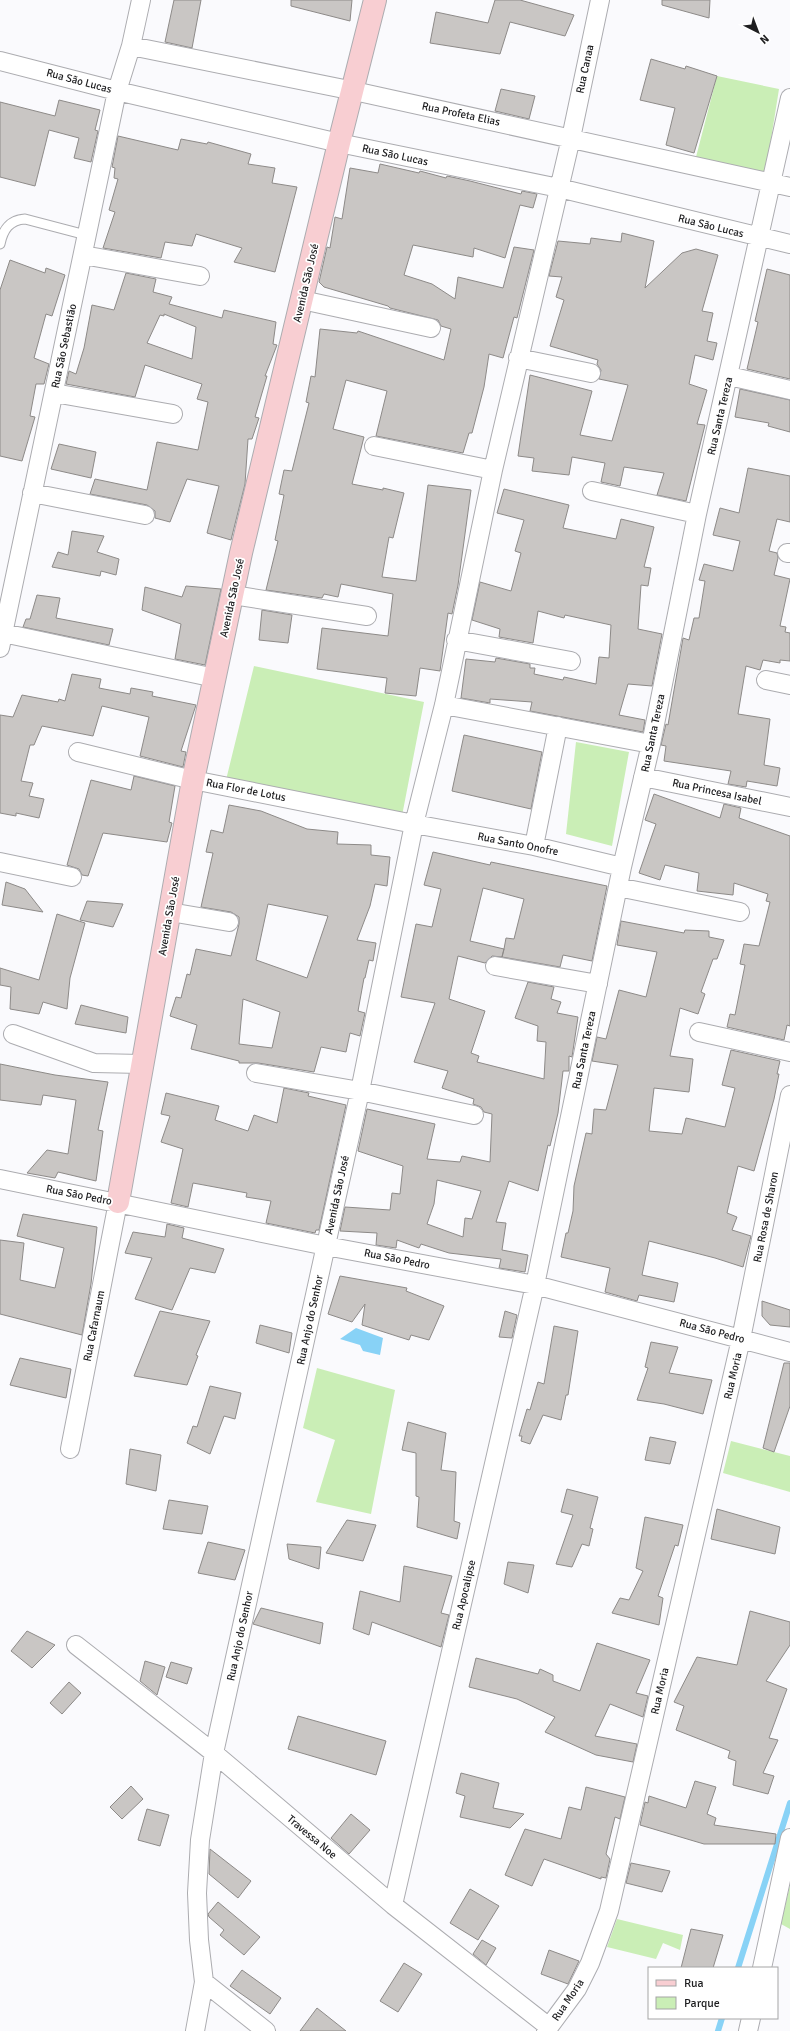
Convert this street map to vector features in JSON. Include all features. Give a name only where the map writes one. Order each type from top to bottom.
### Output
[{"type":"street","name":"Rua São Sebastião","points":[[2,641],[117,91],[131,46],[141,0]]},
{"type":"street","name":"Avenida São José","points":[[118,1202],[193,780],[233,594],[339,143],[354,91],[375,0]]},
{"type":"street","name":"Rua Canaa","points":[[570,138],[600,0]]},
{"type":"street","name":"Rua Profeta Elias","points":[[131,46],[354,91],[790,187]]},
{"type":"street","name":"Rua São Lucas","points":[[0,61],[117,91],[339,143],[559,188],[760,238],[790,244]]},
{"type":"street","name":"Rua Santa Tereza","points":[[535,1285],[622,867],[651,744],[697,514],[760,238],[790,98]]},
{"type":"street","name":"Avenida São José","points":[[326,1246],[360,1091],[414,824],[444,705],[456,640],[493,470],[570,138]]},
{"type":"street","points":[[83,255],[200,276]]},
{"type":"street","points":[[302,300],[430,328]]},
{"type":"street","points":[[518,358],[591,372]]},
{"type":"street","points":[[729,376],[790,390]]},
{"type":"street","points":[[54,393],[173,414]]},
{"type":"street","points":[[374,446],[493,470]]},
{"type":"street","points":[[592,491],[697,514]]},
{"type":"street","points":[[32,493],[145,515]]},
{"type":"street","points":[[233,594],[367,616]]},
{"type":"street","points":[[456,640],[571,661]]},
{"type":"street","points":[[2,641],[215,678]]},
{"type":"street","points":[[766,680],[790,685]]},
{"type":"street","points":[[444,705],[651,744]]},
{"type":"street","points":[[534,846],[558,726]]},
{"type":"street","name":"Rua Flor de Lotus","points":[[78,752],[193,780],[414,824]]},
{"type":"street","name":"Rua Princesa Isabel","points":[[644,777],[790,807]]},
{"type":"street","name":"Rua Santo Onofre","points":[[414,824],[534,846],[622,867]]},
{"type":"street","points":[[0,862],[72,877]]},
{"type":"street","points":[[618,887],[740,912]]},
{"type":"street","points":[[170,912],[229,922]]},
{"type":"street","points":[[495,966],[598,984]]},
{"type":"street","points":[[699,1032],[790,1052]]},
{"type":"street","points":[[13,1034],[94,1062],[142,1064]]},
{"type":"street","points":[[256,1073],[360,1091],[474,1115]]},
{"type":"street","name":"Rua Rosa de Sharon","points":[[741,1338],[790,1095]]},
{"type":"street","name":"Rua São Pedro","points":[[0,1179],[118,1202],[326,1246],[535,1285],[790,1352]]},
{"type":"street","name":"Rua Cafarnaum","points":[[70,1449],[118,1202]]},
{"type":"street","name":"Rua Anjo do Senhor","points":[[195,2031],[204,1982],[199,1940],[197,1893],[200,1840],[214,1753],[326,1246]]},
{"type":"street","name":"Rua Apocalipse","points":[[392,1906],[535,1285]]},
{"type":"street","name":"Rua Moria","points":[[548,2029],[577,1989],[590,1963],[609,1911],[741,1338]]},
{"type":"street","name":"Travessa Noe","points":[[76,1645],[214,1753],[392,1906],[548,2029]]},
{"type":"street","points":[[762,1967],[787,1865],[790,1838]]},
{"type":"street","points":[[204,1982],[266,2031]]},
{"type":"street","points":[[748,2031],[751,2019]]},
{"type":"lane","points":[[0,244],[2,234],[9,224],[16,220],[24,219],[86,235]]},
{"type":"green space","points":[[717,76],[779,89],[765,177],[696,157]]},
{"type":"green space","points":[[254,666],[424,702],[401,821],[226,780]]},
{"type":"green space","points":[[576,742],[629,752],[612,846],[566,834]]},
{"type":"green space","points":[[317,1368],[395,1390],[371,1514],[316,1502],[335,1440],[303,1428]]},
{"type":"green space","points":[[731,1441],[790,1456],[790,1492],[723,1473]]},
{"type":"green space","points":[[790,1885],[790,1929],[781,1924]]},
{"type":"green space","points":[[617,1919],[683,1935],[680,1950],[663,1943],[656,1959],[607,1947]]},
{"type":"water","points":[[356,1328],[383,1338],[380,1355],[363,1351],[360,1345],[340,1339]]},
{"type":"building","points":[[174,0],[201,0],[192,48],[165,42]]},
{"type":"building","points":[[291,0],[352,0],[350,21],[291,6]]},
{"type":"building","points":[[495,0],[520,0],[574,15],[565,36],[510,22],[500,54],[430,43],[436,12],[488,23]]},
{"type":"building","points":[[662,0],[710,0],[709,18],[662,5]]},
{"type":"building","points":[[651,59],[685,69],[686,66],[717,76],[694,153],[666,145],[675,108],[640,100]]},
{"type":"building","points":[[501,89],[535,96],[529,119],[495,111]]},
{"type":"building","points":[[59,100],[100,110],[95,130],[98,131],[91,162],[74,158],[79,138],[49,130],[35,186],[0,177],[0,102],[55,116]]},
{"type":"building","points":[[118,136],[178,150],[181,139],[207,144],[208,142],[251,154],[248,164],[275,168],[272,183],[297,187],[275,272],[234,262],[242,248],[196,234],[192,246],[165,242],[161,258],[103,248],[115,212],[109,210],[118,179],[114,178],[115,168],[112,167]]},
{"type":"building","points":[[380,164],[419,173],[420,171],[446,178],[447,176],[521,194],[522,191],[537,194],[533,208],[520,205],[505,258],[474,248],[473,257],[413,245],[404,275],[432,284],[455,299],[458,277],[503,288],[514,247],[534,250],[517,318],[514,317],[503,358],[489,354],[484,387],[472,433],[469,433],[463,453],[376,436],[387,391],[346,380],[333,429],[364,437],[352,484],[383,490],[383,488],[404,493],[393,538],[389,537],[382,577],[416,581],[428,485],[471,490],[458,585],[452,614],[448,613],[440,671],[420,668],[416,696],[385,693],[387,678],[317,669],[322,628],[388,636],[393,594],[341,584],[338,597],[324,594],[322,598],[266,590],[278,541],[275,540],[284,495],[279,494],[284,470],[292,471],[309,403],[306,402],[311,376],[315,377],[320,329],[357,333],[358,331],[444,360],[451,329],[441,326],[438,320],[390,308],[388,306],[324,287],[319,282],[327,247],[330,248],[335,217],[342,219],[350,168],[378,173]]},
{"type":"building","points":[[622,233],[654,241],[645,288],[682,253],[696,249],[718,255],[702,311],[713,313],[707,341],[717,343],[713,360],[695,355],[689,384],[707,390],[697,424],[705,425],[686,501],[657,495],[664,473],[624,467],[620,486],[601,482],[605,463],[572,457],[569,475],[532,471],[534,458],[518,456],[530,375],[592,391],[580,435],[612,441],[628,385],[599,379],[601,370],[597,364],[598,360],[550,346],[564,300],[556,297],[562,277],[549,276],[558,241],[590,244],[591,238],[621,242]]},
{"type":"building","points":[[10,260],[45,273],[46,268],[65,275],[52,316],[46,314],[34,358],[49,364],[44,384],[36,384],[30,416],[35,417],[22,461],[0,456],[0,290]]},
{"type":"building","points":[[767,269],[790,275],[790,379],[747,369],[758,322],[755,321]]},
{"type":"building","points":[[126,273],[156,279],[153,292],[172,297],[169,304],[222,318],[224,310],[276,322],[273,344],[277,345],[265,376],[267,376],[255,417],[259,418],[252,439],[248,439],[245,484],[231,540],[207,533],[219,486],[187,479],[170,522],[155,518],[155,511],[147,505],[90,494],[95,479],[147,490],[157,442],[198,450],[208,402],[197,399],[202,384],[145,365],[135,397],[66,384],[69,371],[76,374],[84,348],[92,305],[114,310]],"holes":[[[164,314],[196,327],[192,359],[147,343],[160,315],[164,316]]]},
{"type":"building","points":[[740,389],[790,400],[790,432],[768,426],[769,423],[735,417]]},
{"type":"building","points":[[59,444],[96,452],[91,478],[51,469]]},
{"type":"building","points":[[748,468],[790,476],[790,522],[777,519],[769,551],[777,553],[778,558],[774,575],[790,579],[780,626],[786,627],[785,632],[790,633],[790,661],[780,660],[780,663],[763,660],[760,670],[746,666],[738,714],[770,719],[764,765],[780,768],[777,786],[747,781],[746,787],[728,784],[731,771],[664,761],[666,746],[661,745],[666,724],[668,725],[683,638],[689,640],[694,618],[699,618],[705,581],[699,580],[704,564],[733,571],[740,541],[713,535],[720,508],[739,513]]},
{"type":"building","points":[[504,489],[569,505],[563,528],[616,539],[621,519],[654,527],[644,567],[651,568],[648,586],[641,585],[638,629],[662,634],[652,686],[628,684],[619,715],[645,720],[643,732],[530,711],[532,702],[490,699],[490,703],[461,698],[466,659],[495,662],[496,658],[530,664],[530,668],[535,668],[534,674],[563,680],[564,677],[596,684],[599,657],[609,658],[611,625],[565,615],[564,618],[538,611],[533,643],[499,637],[500,629],[472,620],[480,582],[511,591],[521,553],[515,551],[524,520],[497,513]]},
{"type":"building","points":[[72,531],[104,536],[97,552],[119,559],[116,575],[101,571],[100,576],[52,567],[58,552],[68,555]]},
{"type":"building","points":[[186,586],[221,589],[205,665],[175,659],[181,624],[142,610],[145,587],[182,597]]},
{"type":"building","points":[[37,595],[60,598],[56,618],[113,629],[109,645],[23,627],[26,619],[30,619]]},
{"type":"building","points":[[262,610],[292,615],[288,643],[259,640]]},
{"type":"building","points":[[72,674],[101,679],[99,688],[130,694],[131,688],[153,692],[152,696],[196,705],[181,751],[186,752],[183,767],[140,756],[149,717],[102,706],[93,736],[42,726],[34,745],[30,745],[21,781],[33,783],[29,796],[44,799],[39,818],[16,813],[16,816],[0,813],[0,715],[13,717],[22,695],[58,702],[59,699],[65,701]]},
{"type":"building","points":[[464,735],[542,752],[531,809],[452,791]]},
{"type":"building","points":[[134,776],[175,786],[169,822],[172,823],[167,842],[103,833],[88,876],[82,875],[79,869],[67,865],[91,780],[131,790]]},
{"type":"building","points":[[654,794],[720,818],[724,804],[741,808],[739,818],[790,836],[790,1026],[787,1025],[784,1040],[727,1027],[730,1014],[735,1015],[745,965],[740,964],[744,944],[759,946],[770,902],[766,901],[768,894],[734,883],[733,895],[697,891],[699,873],[665,865],[660,880],[639,873],[656,824],[645,820]]},
{"type":"building","points":[[229,805],[261,811],[307,829],[338,832],[337,844],[371,845],[371,855],[390,857],[387,886],[375,884],[370,906],[357,940],[376,943],[373,961],[369,960],[364,978],[358,1011],[365,1013],[360,1036],[350,1033],[346,1052],[321,1047],[314,1072],[258,1063],[239,1063],[239,1061],[191,1049],[197,1025],[170,1016],[176,997],[181,998],[187,974],[190,975],[196,949],[231,956],[239,924],[239,917],[231,912],[201,907],[213,853],[206,852],[211,830],[223,833]],"holes":[[[268,904],[328,916],[307,978],[256,960]],[[243,999],[280,1012],[272,1048],[239,1044]]]},
{"type":"building","points":[[433,852],[490,865],[491,862],[607,886],[592,961],[563,955],[560,967],[492,956],[485,963],[458,956],[449,999],[485,1011],[471,1053],[479,1056],[477,1062],[544,1079],[546,1042],[537,1041],[538,1026],[515,1018],[528,982],[554,987],[551,999],[561,1002],[557,1013],[578,1017],[572,1057],[569,1056],[569,1071],[563,1071],[558,1113],[550,1146],[548,1145],[538,1191],[509,1181],[496,1222],[506,1223],[502,1250],[528,1255],[525,1272],[499,1268],[501,1259],[449,1253],[421,1244],[419,1248],[397,1240],[396,1248],[376,1245],[377,1233],[340,1231],[345,1207],[390,1210],[392,1193],[400,1194],[403,1166],[358,1151],[367,1109],[435,1124],[427,1159],[460,1162],[462,1156],[490,1162],[492,1114],[484,1112],[481,1107],[473,1104],[474,1099],[442,1088],[448,1071],[414,1062],[435,1003],[401,997],[416,924],[432,927],[441,889],[424,885]],"holes":[[[483,888],[524,899],[514,939],[506,938],[504,949],[470,941]],[[437,1180],[481,1191],[472,1219],[465,1218],[463,1237],[427,1224],[434,1204]]]},
{"type":"building","points":[[6,882],[25,889],[43,912],[2,905]]},
{"type":"building","points":[[87,901],[123,904],[113,927],[80,920]]},
{"type":"building","points":[[57,914],[85,923],[70,978],[67,1009],[43,1002],[39,1014],[10,1009],[11,987],[0,985],[0,968],[39,980]]},
{"type":"building","points":[[621,921],[684,933],[685,930],[709,931],[709,937],[724,940],[717,959],[713,959],[701,992],[705,994],[698,1014],[680,1008],[670,1056],[693,1059],[689,1092],[654,1088],[649,1131],[682,1134],[686,1118],[725,1127],[735,1088],[722,1085],[731,1050],[780,1061],[774,1099],[754,1171],[738,1166],[727,1213],[737,1217],[732,1230],[751,1236],[743,1267],[715,1258],[649,1241],[642,1275],[678,1283],[674,1302],[639,1295],[637,1301],[605,1292],[610,1268],[561,1257],[566,1233],[568,1233],[573,1211],[574,1186],[586,1133],[592,1134],[594,1109],[606,1110],[618,1065],[592,1061],[597,1037],[606,1039],[619,990],[646,997],[657,952],[617,945]]},
{"type":"building","points":[[81,1005],[128,1017],[126,1033],[75,1024]]},
{"type":"building","points":[[0,1064],[55,1075],[108,1082],[98,1130],[103,1131],[96,1181],[58,1172],[55,1178],[27,1173],[47,1150],[68,1154],[76,1100],[43,1095],[41,1105],[0,1100]]},
{"type":"building","points":[[284,1088],[309,1093],[308,1096],[346,1105],[319,1230],[316,1230],[315,1233],[266,1223],[271,1201],[246,1197],[247,1193],[193,1183],[188,1207],[171,1203],[183,1149],[161,1142],[170,1116],[161,1114],[166,1093],[219,1106],[215,1120],[248,1131],[254,1115],[277,1123]]},
{"type":"building","points":[[23,1214],[97,1227],[91,1284],[82,1335],[0,1314],[0,1240],[24,1243],[20,1280],[55,1288],[64,1248],[17,1236]]},
{"type":"building","points":[[167,1224],[184,1228],[182,1238],[224,1249],[215,1273],[190,1268],[172,1310],[135,1299],[152,1258],[125,1253],[133,1232],[165,1237]]},
{"type":"building","points":[[340,1276],[407,1288],[406,1291],[444,1306],[429,1340],[411,1335],[409,1340],[362,1325],[365,1304],[352,1322],[328,1314]]},
{"type":"building","points":[[762,1301],[790,1310],[790,1327],[770,1325],[762,1316]]},
{"type":"building","points":[[160,1311],[210,1321],[196,1355],[198,1356],[187,1385],[134,1376]]},
{"type":"building","points":[[505,1311],[517,1315],[512,1338],[499,1337]]},
{"type":"building","points":[[260,1325],[292,1333],[289,1353],[256,1343]]},
{"type":"building","points":[[554,1326],[578,1331],[568,1395],[566,1395],[561,1420],[543,1415],[530,1444],[521,1441],[522,1436],[519,1436],[527,1409],[530,1410],[538,1382],[544,1384]]},
{"type":"building","points":[[651,1342],[678,1347],[669,1373],[712,1380],[703,1414],[664,1404],[637,1400],[648,1368],[645,1367]]},
{"type":"building","points":[[20,1358],[71,1369],[66,1398],[10,1385]]},
{"type":"building","points":[[784,1363],[790,1363],[790,1406],[774,1452],[763,1448]]},
{"type":"building","points":[[210,1386],[241,1393],[235,1419],[224,1416],[210,1454],[187,1443],[193,1426],[197,1427]]},
{"type":"building","points":[[408,1422],[446,1433],[441,1470],[456,1472],[454,1521],[460,1523],[457,1539],[417,1527],[419,1497],[416,1496],[416,1453],[402,1450]]},
{"type":"building","points":[[650,1437],[676,1442],[670,1464],[645,1460]]},
{"type":"building","points":[[130,1449],[161,1455],[156,1491],[126,1484]]},
{"type":"building","points":[[567,1489],[598,1497],[590,1528],[593,1529],[589,1546],[582,1544],[572,1567],[556,1564],[573,1515],[561,1512]]},
{"type":"building","points":[[169,1500],[208,1506],[202,1534],[163,1529]]},
{"type":"building","points":[[717,1509],[780,1527],[775,1554],[711,1539]]},
{"type":"building","points":[[645,1517],[683,1525],[678,1546],[675,1545],[658,1596],[663,1598],[659,1625],[612,1613],[620,1598],[629,1600],[643,1571],[636,1568]]},
{"type":"building","points":[[347,1520],[376,1525],[363,1561],[326,1553]]},
{"type":"building","points":[[208,1542],[245,1550],[235,1580],[198,1573]]},
{"type":"building","points":[[287,1544],[321,1547],[319,1569],[289,1559]]},
{"type":"building","points":[[508,1562],[534,1565],[528,1593],[504,1584]]},
{"type":"building","points":[[404,1566],[452,1576],[441,1613],[449,1615],[441,1647],[372,1622],[369,1635],[353,1629],[360,1591],[400,1602]]},
{"type":"building","points":[[261,1608],[323,1623],[320,1644],[253,1624]]},
{"type":"building","points":[[750,1611],[790,1622],[790,1645],[766,1681],[787,1689],[769,1738],[778,1740],[763,1773],[774,1776],[768,1794],[733,1785],[736,1761],[728,1758],[730,1751],[676,1730],[684,1706],[674,1702],[697,1657],[737,1665]]},
{"type":"building","points":[[27,1631],[55,1645],[32,1668],[11,1651]]},
{"type":"building","points":[[597,1643],[650,1660],[636,1693],[648,1696],[643,1717],[610,1704],[595,1736],[637,1744],[633,1762],[596,1755],[545,1732],[555,1717],[517,1699],[469,1687],[476,1658],[538,1674],[540,1669],[553,1675],[553,1681],[580,1691]]},
{"type":"building","points":[[145,1661],[165,1667],[157,1695],[140,1681]]},
{"type":"building","points":[[171,1662],[192,1668],[187,1684],[166,1677]]},
{"type":"building","points":[[69,1682],[81,1693],[62,1714],[50,1703]]},
{"type":"building","points":[[298,1716],[386,1741],[376,1775],[288,1749]]},
{"type":"building","points":[[461,1773],[499,1783],[493,1808],[524,1814],[510,1828],[460,1817],[465,1796],[456,1793]]},
{"type":"building","points":[[695,1781],[716,1787],[707,1814],[716,1818],[714,1825],[776,1834],[775,1844],[704,1844],[640,1825],[645,1802],[648,1803],[649,1796],[686,1808]]},
{"type":"building","points":[[131,1786],[143,1799],[122,1819],[110,1807]]},
{"type":"building","points":[[586,1787],[625,1797],[620,1819],[615,1817],[606,1854],[610,1859],[606,1878],[601,1877],[601,1879],[544,1859],[532,1886],[505,1875],[525,1829],[561,1839],[569,1807],[581,1810]]},
{"type":"building","points":[[147,1809],[169,1815],[160,1846],[138,1840]]},
{"type":"building","points":[[351,1814],[370,1830],[349,1854],[331,1838]]},
{"type":"building","points":[[210,1849],[251,1881],[238,1898],[209,1874]]},
{"type":"building","points":[[631,1863],[670,1871],[662,1892],[626,1883]]},
{"type":"building","points":[[470,1889],[499,1906],[478,1940],[450,1923]]},
{"type":"building","points":[[218,1902],[260,1937],[244,1955],[220,1935],[224,1930],[209,1917],[208,1914]]},
{"type":"building","points":[[691,1929],[723,1935],[713,1967],[681,1967]]},
{"type":"building","points":[[482,1940],[496,1948],[486,1965],[473,1954]]},
{"type":"building","points":[[549,1950],[579,1961],[568,1984],[541,1974]]},
{"type":"building","points":[[404,1963],[422,1974],[398,2012],[380,2001]]},
{"type":"building","points":[[242,1970],[281,1998],[270,2014],[230,1986]]},
{"type":"building","points":[[317,2008],[346,2031],[300,2031]]},
{"type":"waterway","points":[[738,1967],[790,1803]]},
{"type":"waterway","points":[[718,2031],[722,2019]]}]
